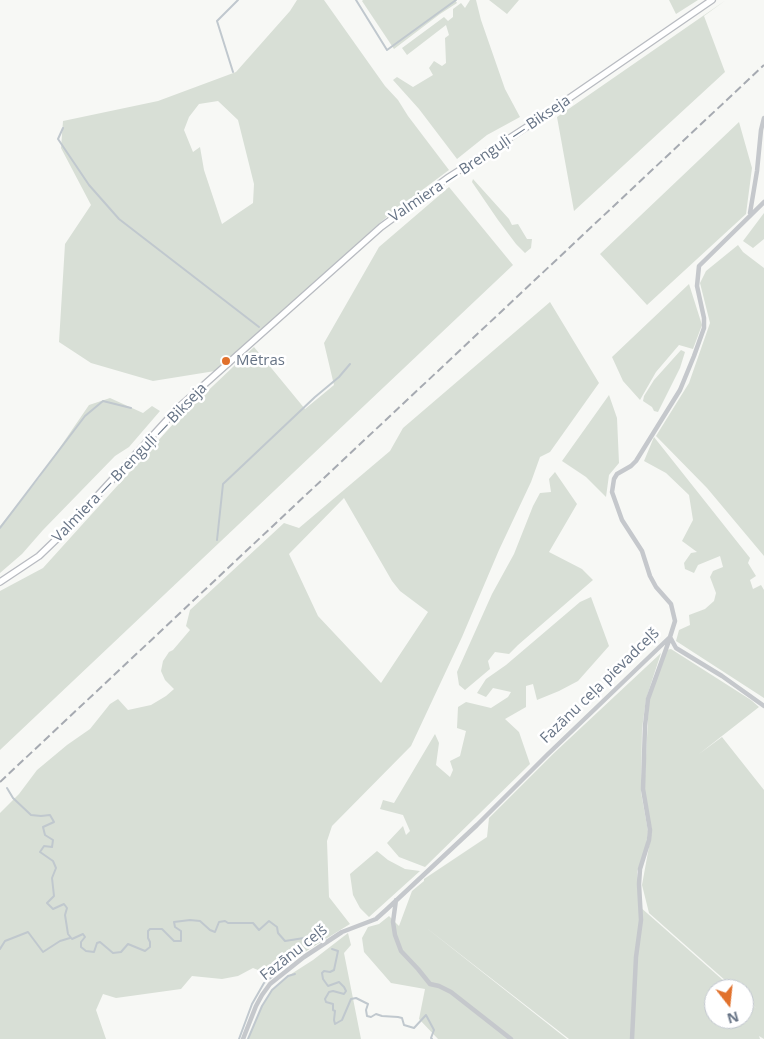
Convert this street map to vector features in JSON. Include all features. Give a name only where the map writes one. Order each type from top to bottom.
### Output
[{"type":"main road","name":"Valmiera — Brenguļi — Bikseja","points":[[0,582],[39,556],[65,531],[178,408],[381,227],[449,177],[536,121],[712,0]]},
{"type":"street","points":[[750,215],[764,118]]},
{"type":"street","name":"Fazānu ceļa pievadceļš","points":[[358,925],[376,919],[670,637],[675,620],[671,604],[656,587],[650,576],[642,551],[622,520],[612,492],[614,479],[617,474],[636,461],[680,390],[694,356],[704,328],[704,318],[697,286],[699,266],[764,202]]},
{"type":"street","points":[[670,637],[672,644],[676,648],[722,676],[764,706]]},
{"type":"street","points":[[632,1039],[636,957],[641,920],[640,877],[650,830],[643,789],[645,726],[648,699],[670,637]]},
{"type":"street","points":[[397,899],[393,922],[400,951],[418,968],[430,984],[451,992],[511,1039]]},
{"type":"street","name":"Fazānu ceļš","points":[[243,1039],[256,1006],[270,984],[311,952],[342,932],[358,925]]},
{"type":"shaded area","points":[[297,0],[324,0],[385,86],[398,100],[449,170],[390,214],[215,371],[153,381],[91,363],[59,342],[65,244],[91,205],[61,148],[63,121],[158,101],[236,72],[290,11]],"holes":[[[218,101],[238,120],[254,184],[253,203],[222,224],[204,170],[200,147],[193,152],[184,130],[189,117],[199,104]]]},
{"type":"shaded area","points":[[363,0],[455,0],[457,3],[394,49]]},
{"type":"shaded area","points":[[470,0],[476,0],[505,89],[520,117],[487,135],[457,159],[419,109],[393,80],[397,77],[413,87],[433,75],[429,68],[434,61],[442,66],[446,63],[445,38],[449,35],[446,25],[407,55],[402,48],[444,17],[448,21],[453,17],[453,9],[461,3],[465,8]]},
{"type":"shaded area","points":[[489,0],[519,0],[507,14]]},
{"type":"shaded area","points":[[669,0],[698,0],[676,14]]},
{"type":"shaded area","points":[[726,0],[704,16],[725,72],[574,211],[557,117]]},
{"type":"shaded area","points":[[739,122],[752,168],[746,214],[647,305],[600,254]]},
{"type":"shaded area","points":[[473,179],[509,219],[512,225],[518,224],[527,239],[532,239],[531,248],[525,253],[498,220],[472,182]]},
{"type":"shaded area","points":[[449,187],[513,265],[0,750],[0,591],[43,568],[175,422],[254,347],[305,409],[334,385],[324,343],[379,247]]},
{"type":"shaded area","points":[[764,213],[764,239],[753,248],[743,241]]},
{"type":"shaded area","points":[[738,245],[743,252],[764,268],[764,556],[707,488],[656,436],[689,383],[710,323],[700,283],[706,271]]},
{"type":"shaded area","points":[[689,284],[702,325],[693,349],[679,345],[656,372],[640,400],[623,381],[612,357]]},
{"type":"shaded area","points":[[550,302],[599,383],[550,452],[540,457],[531,482],[499,550],[462,637],[411,746],[332,826],[327,841],[329,897],[350,924],[279,968],[263,972],[253,968],[238,976],[222,979],[192,976],[181,989],[116,998],[103,994],[96,1010],[106,1039],[0,1039],[0,813],[19,794],[37,770],[90,729],[110,704],[118,699],[128,710],[151,705],[174,689],[165,680],[161,671],[163,661],[190,630],[186,626],[190,610],[284,523],[299,528],[390,451],[403,428]],"holes":[[[344,498],[392,581],[400,591],[428,612],[381,683],[318,616],[289,554]]]},
{"type":"shaded area","points":[[681,350],[685,352],[680,368],[658,412],[654,411],[652,407],[643,401],[644,396],[654,380]]},
{"type":"shaded area","points":[[609,395],[617,418],[619,463],[609,475],[606,497],[586,477],[562,461]]},
{"type":"shaded area","points":[[110,398],[143,413],[152,406],[160,411],[129,447],[115,456],[22,554],[0,573],[0,526],[39,478],[89,405]]},
{"type":"shaded area","points":[[654,437],[750,558],[748,563],[756,576],[750,580],[753,589],[761,585],[764,590],[764,698],[676,641],[679,630],[690,625],[689,615],[705,609],[714,601],[716,593],[710,577],[713,571],[723,567],[720,556],[698,565],[694,573],[685,569],[684,563],[691,553],[697,552],[682,541],[693,520],[689,495],[666,473],[644,461]]},
{"type":"shaded area","points":[[555,472],[577,504],[549,552],[582,569],[593,580],[509,654],[495,652],[488,661],[490,669],[465,690],[459,685],[457,672],[492,594],[514,554],[533,506],[540,493],[551,492],[549,479]]},
{"type":"shaded area","points":[[591,597],[609,646],[578,681],[559,691],[537,700],[533,684],[526,686],[526,707],[505,719],[519,732],[530,764],[425,867],[399,857],[387,843],[403,826],[406,835],[410,831],[403,815],[380,809],[383,800],[394,803],[435,734],[439,743],[436,765],[450,777],[453,770],[450,761],[460,756],[466,731],[457,728],[458,707],[466,702],[491,708],[508,697],[511,692],[493,688],[486,697],[477,693],[486,679],[506,665],[580,602]]},
{"type":"shaded area","points":[[671,649],[759,707],[699,754],[722,737],[764,790],[764,1039],[759,1036],[760,1039],[569,1039],[424,926],[567,1039],[438,1039],[419,1019],[425,989],[391,983],[364,952],[362,938],[368,927],[379,924],[389,916],[399,926],[412,891],[424,879],[487,837],[489,818],[554,753],[661,653],[646,699],[642,729],[641,792],[648,831],[646,846],[637,872],[639,906],[722,979],[704,979],[704,1029],[754,1029],[754,1006],[757,1009],[754,1006],[754,979],[724,979],[649,913],[642,885],[652,830],[644,796],[649,699],[666,650]]},
{"type":"shaded area","points":[[377,851],[388,860],[405,869],[420,871],[369,917],[360,908],[353,895],[350,874]]},
{"type":"shaded area","points":[[348,933],[351,945],[344,953],[361,1039],[248,1039],[262,1006],[272,990],[288,976],[313,960]]},
{"type":"waterway","points":[[233,72],[217,21],[238,0]]},
{"type":"waterway","points":[[356,0],[387,50],[456,0]]},
{"type":"waterway","points":[[63,128],[58,139],[89,185],[119,219],[259,327]]},
{"type":"waterway","points":[[217,540],[223,484],[315,397],[339,377],[350,364]]},
{"type":"waterway","points":[[0,528],[85,416],[103,401],[131,408]]},
{"type":"waterway","points":[[7,788],[13,798],[31,815],[50,815],[54,822],[43,827],[45,835],[53,840],[52,847],[44,846],[40,852],[53,861],[56,868],[52,878],[54,896],[47,903],[53,909],[64,904],[67,908],[65,915],[68,934],[72,939],[83,934],[85,937],[81,942],[81,947],[86,951],[94,952],[97,943],[100,942],[113,953],[121,952],[128,944],[145,951],[150,947],[148,938],[148,931],[150,929],[162,929],[174,941],[181,941],[181,931],[175,927],[174,922],[190,920],[200,921],[215,932],[219,922],[253,923],[259,930],[269,921],[277,927],[278,933],[285,941],[308,936],[311,936],[316,941]]},
{"type":"waterway","points":[[0,949],[5,941],[28,932],[43,952],[60,941],[70,938]]},
{"type":"waterway","points":[[332,949],[338,951],[334,970],[330,972],[324,971],[322,973],[323,979],[328,986],[339,982],[346,991],[344,994],[333,991],[329,992],[325,999],[326,1002],[333,1004],[335,1024],[342,1020],[351,999],[356,998],[368,1004],[367,1016],[371,1017],[376,1014],[402,1018],[404,1025],[414,1028],[426,1015],[434,1030],[432,1039]]},
{"type":"waterway","points":[[239,1039],[252,1004],[264,983],[277,973]]},
{"type":"waterway","points":[[248,1039],[262,1006],[272,990],[288,976],[295,974]]},
{"type":"railway","points":[[0,782],[764,65]]},
{"type":"place","name":"Mētras","points":[[226,361]]}]
